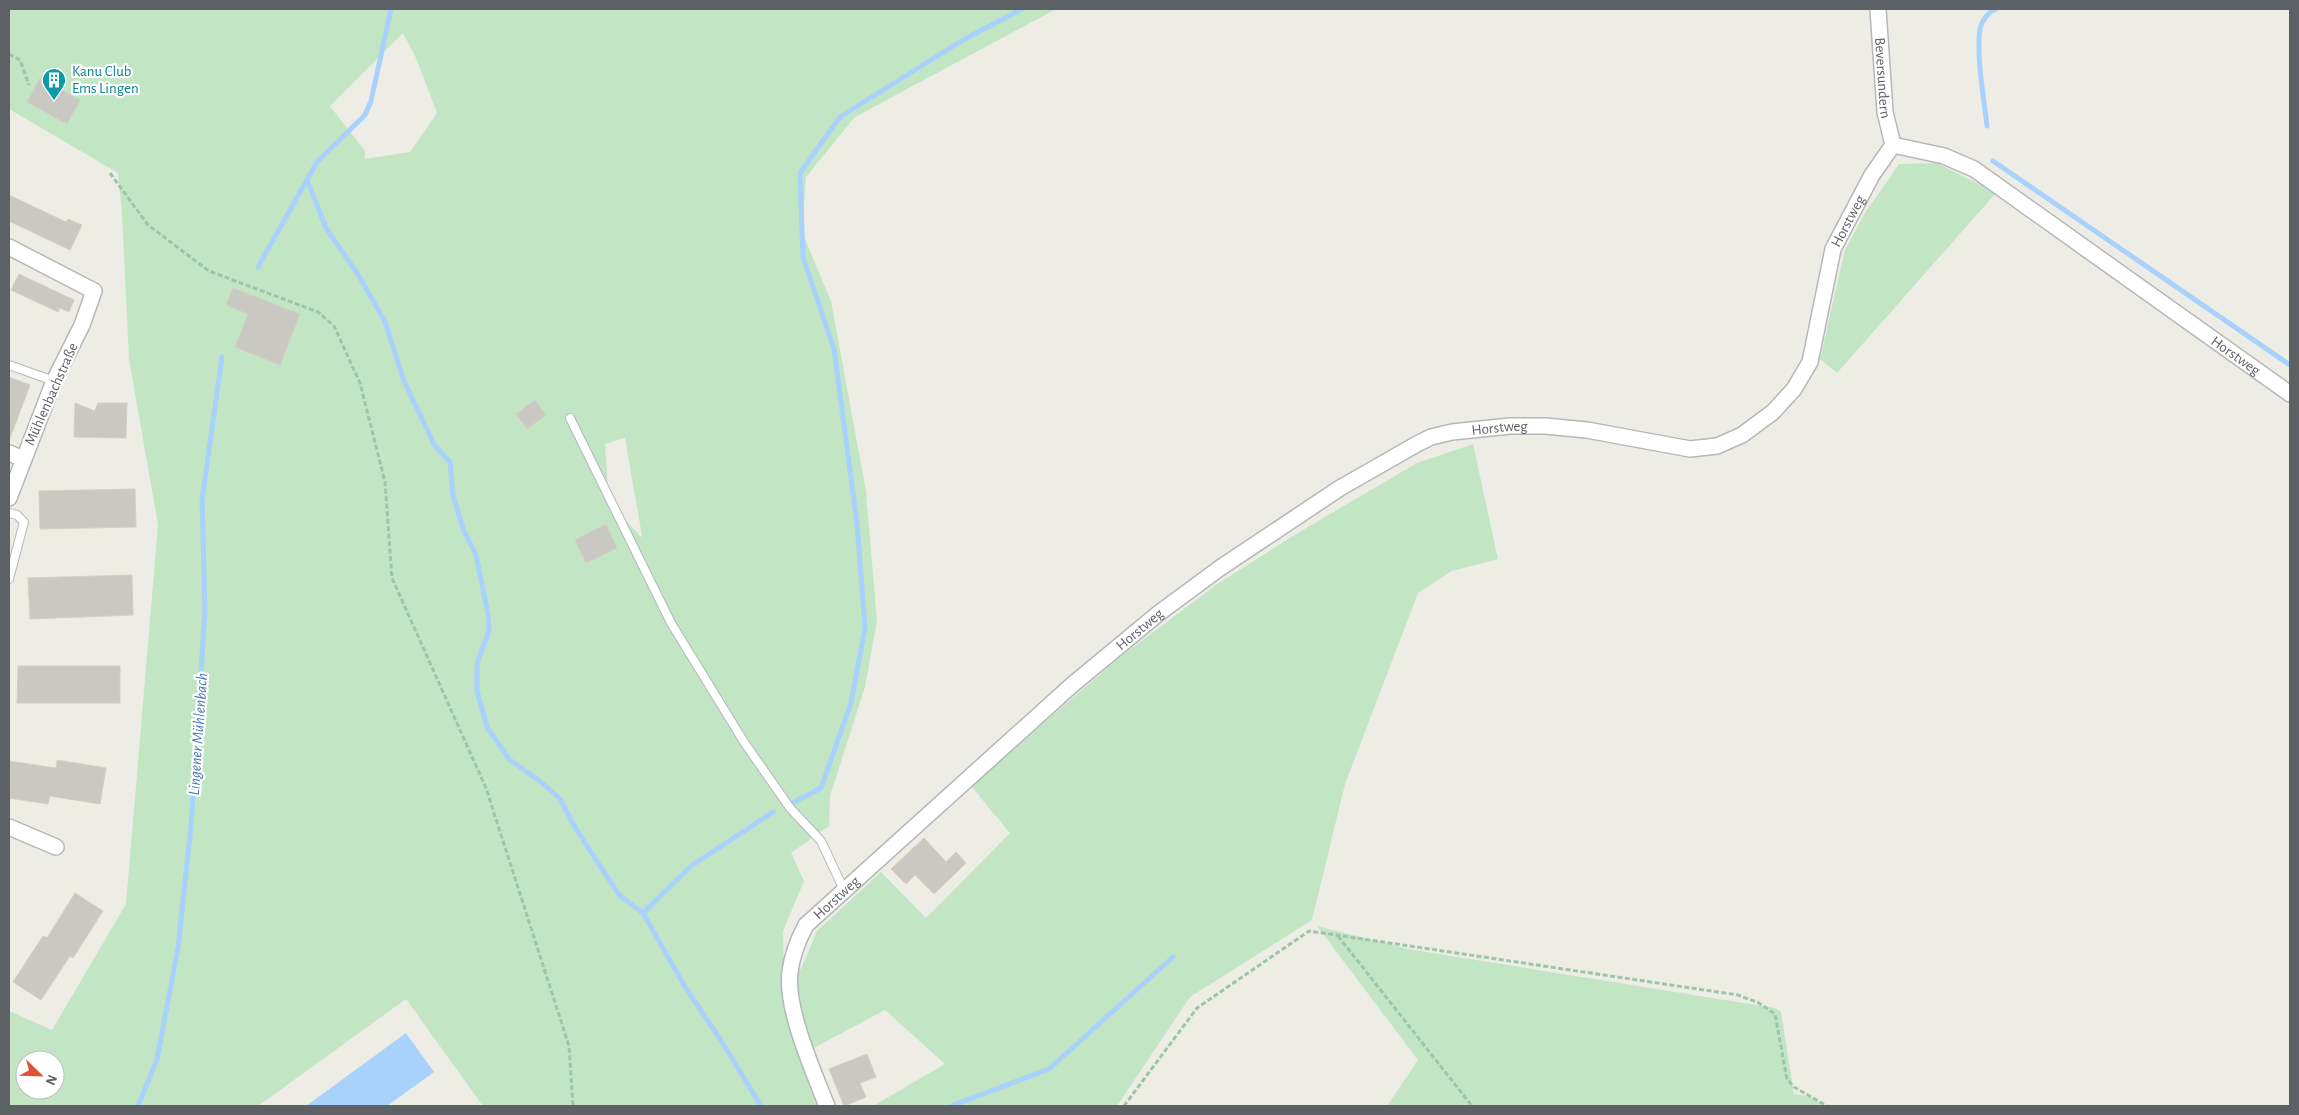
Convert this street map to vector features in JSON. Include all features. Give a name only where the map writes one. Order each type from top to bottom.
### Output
[{"type":"street","name":"Beversundern","points":[[1878,9],[1885,112],[1893,145]]},
{"type":"street","name":"Horstweg","points":[[827,1106],[804,1049],[792,1000],[789,974],[795,945],[806,925],[844,890],[1072,685],[1158,613],[1220,568],[1340,488],[1417,444],[1431,437],[1452,432],[1510,426],[1545,426],[1587,430],[1690,450],[1717,446],[1742,435],[1773,412],[1794,389],[1810,362],[1834,249],[1872,175],[1893,145],[1944,156],[1974,168],[2290,394]]},
{"type":"street","name":"Mühlenbachstraße","points":[[9,247],[94,291],[82,326],[54,381],[9,498]]},
{"type":"street","points":[[9,453],[23,459]]},
{"type":"street","points":[[9,827],[56,847]]},
{"type":"lane","points":[[9,365],[54,381]]},
{"type":"lane","points":[[570,418],[671,623],[744,742],[779,794],[821,841],[844,890]]},
{"type":"lane","points":[[9,513],[17,514],[24,522],[9,579]]},
{"type":"path","points":[[9,54],[20,60],[29,85]]},
{"type":"path","points":[[110,173],[148,224],[209,271],[318,312],[334,326],[360,383],[385,482],[392,578],[486,788],[568,1046],[573,1106]]},
{"type":"path","points":[[1124,1106],[1197,1008],[1309,932],[1738,995],[1758,1003],[1775,1014],[1787,1079],[1794,1087],[1827,1106]]},
{"type":"path","points":[[1338,936],[1472,1106]]},
{"type":"green space","points":[[9,9],[1056,9],[855,117],[806,177],[802,232],[831,301],[866,491],[877,621],[865,687],[830,796],[829,826],[791,853],[804,881],[783,931],[784,966],[801,969],[817,931],[881,872],[926,918],[1010,833],[971,786],[1120,657],[1216,585],[1291,537],[1417,463],[1473,444],[1498,559],[1452,571],[1418,593],[1345,784],[1312,920],[1190,997],[1117,1106],[873,1106],[945,1064],[885,1010],[812,1049],[835,1106],[483,1106],[406,999],[258,1106],[9,1106],[9,1011],[52,1030],[126,904],[158,525],[129,359],[122,213],[118,173],[9,109]],"holes":[[[403,33],[416,58],[437,113],[410,152],[365,159],[365,151],[330,106]],[[625,438],[642,536],[641,537],[609,502],[605,444]]]},
{"type":"green space","points":[[1937,163],[1996,193],[1837,373],[1820,359],[1845,250],[1865,213],[1899,164]]},
{"type":"green space","points":[[1317,926],[1408,949],[1775,1008],[1781,1012],[1794,1094],[1809,1096],[1824,1106],[1387,1106],[1418,1060]]},
{"type":"water","points":[[406,1033],[434,1072],[387,1106],[306,1106]]},
{"type":"building","name":"Kanu Club Ems Lingen","points":[[40,78],[80,100],[67,124],[27,102]]},
{"type":"building","points":[[9,195],[66,222],[68,219],[82,225],[70,250],[9,221]]},
{"type":"building","points":[[19,274],[74,300],[69,312],[60,308],[58,312],[11,290]]},
{"type":"building","points":[[233,288],[300,314],[280,365],[235,347],[248,314],[226,305]]},
{"type":"building","points":[[9,377],[30,385],[10,438],[9,438]]},
{"type":"building","points":[[535,400],[546,415],[527,429],[516,414]]},
{"type":"building","points":[[75,403],[95,411],[98,403],[127,403],[126,438],[74,437]]},
{"type":"building","points":[[135,489],[136,527],[40,529],[39,491]]},
{"type":"building","points":[[606,524],[617,548],[586,563],[575,540]]},
{"type":"building","points":[[132,575],[133,615],[30,619],[28,578]]},
{"type":"building","points":[[18,666],[120,666],[120,703],[17,703]]},
{"type":"building","points":[[57,760],[106,768],[100,804],[50,796],[48,804],[9,798],[9,761],[56,768]]},
{"type":"building","points":[[924,838],[946,862],[956,852],[966,863],[934,894],[915,875],[906,884],[891,869]]},
{"type":"building","points":[[75,893],[103,911],[73,958],[70,956],[41,1000],[13,982],[43,936],[47,938]]},
{"type":"building","points":[[867,1054],[876,1077],[860,1083],[866,1097],[844,1106],[829,1069]]},
{"type":"waterway","name":"Lingener Mühlenbach","points":[[258,267],[317,162],[365,115],[371,101],[391,9]]},
{"type":"waterway","points":[[794,802],[821,788],[851,703],[865,628],[857,523],[834,349],[803,257],[800,173],[840,117],[963,40],[1022,9]]},
{"type":"waterway","points":[[1987,126],[1979,40],[1980,29],[1984,20],[1990,12],[1996,9]]},
{"type":"waterway","points":[[1993,161],[2290,365]]},
{"type":"waterway","points":[[307,180],[326,228],[359,276],[385,322],[404,381],[435,446],[450,462],[453,496],[464,531],[476,555],[488,614],[489,631],[477,663],[477,691],[487,727],[510,760],[541,782],[560,799],[576,829],[619,895],[643,913],[684,985],[761,1106]]},
{"type":"waterway","name":"Lingener Mühlenbach","points":[[138,1106],[157,1059],[178,948],[191,826],[205,609],[202,500],[222,357]]},
{"type":"waterway","points":[[643,913],[691,866],[773,812]]},
{"type":"waterway","points":[[951,1106],[1049,1069],[1173,957]]},
{"type":"place","name":"Kanu Club Ems Lingen","points":[[54,101]]}]
